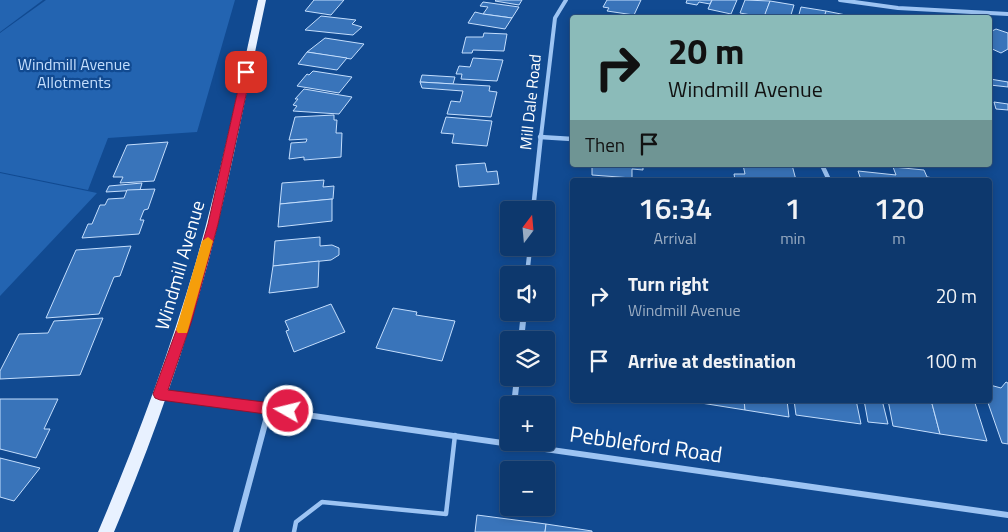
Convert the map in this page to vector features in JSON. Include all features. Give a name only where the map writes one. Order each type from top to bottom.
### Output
[{"type":"main road","name":"Windmill Avenue","points":[[106,532],[160,394],[186,320],[213,224],[262,0]]},
{"type":"street","name":"Mill Dale Road","points":[[534,201],[552,35],[556,18],[566,0]]},
{"type":"street","points":[[840,0],[898,8],[1008,14]]},
{"type":"street","points":[[540,137],[570,139]]},
{"type":"street","name":"Pebbleford Road","points":[[160,394],[500,442]]},
{"type":"street","points":[[236,532],[270,409]]},
{"type":"street","name":"Pebbleford Road","points":[[555,450],[1008,515]]},
{"type":"lane","points":[[294,532],[296,522],[322,502],[446,514],[455,435]]},
{"type":"green space","points":[[0,0],[43,0],[0,32]]},
{"type":"green space","name":"Windmill Avenue Allotments","points":[[46,0],[235,0],[197,132],[108,138],[88,190],[0,172],[0,33]]},
{"type":"green space","points":[[0,173],[97,193],[0,296]]},
{"type":"building","points":[[314,0],[344,0],[331,15],[305,11]]},
{"type":"building","points":[[496,0],[522,0],[519,5]]},
{"type":"building","points":[[607,0],[641,0],[634,15],[607,11],[609,8],[603,7]]},
{"type":"building","points":[[687,0],[712,0],[710,4],[699,2],[697,5],[686,3]]},
{"type":"building","points":[[712,0],[737,0],[731,14],[708,9]]},
{"type":"building","points":[[745,0],[770,1],[765,15],[740,13]]},
{"type":"building","points":[[770,1],[794,5],[791,15],[765,14]]},
{"type":"building","points":[[483,2],[519,7],[512,18],[483,14],[488,7],[480,6]]},
{"type":"building","points":[[801,7],[826,11],[825,15],[799,15]]},
{"type":"building","points":[[826,11],[846,15],[825,15]]},
{"type":"building","points":[[475,12],[512,18],[505,29],[468,23]]},
{"type":"building","points":[[321,16],[356,20],[352,24],[362,27],[353,35],[305,30]]},
{"type":"building","points":[[996,29],[1008,33],[1008,49],[1001,53],[992,49],[992,31]]},
{"type":"building","points":[[484,33],[507,34],[504,51],[473,50],[472,53],[462,53],[466,37],[483,37]]},
{"type":"building","points":[[325,38],[364,44],[351,59],[307,52]]},
{"type":"building","points":[[307,52],[347,58],[337,70],[298,64]]},
{"type":"building","points":[[473,58],[503,60],[497,81],[461,79],[462,74],[456,74],[459,66],[470,67]]},
{"type":"building","points":[[313,71],[352,77],[339,93],[297,86],[307,74],[309,75]]},
{"type":"building","points":[[422,75],[455,77],[453,84],[420,82]]},
{"type":"building","points":[[992,79],[1008,82],[1008,87],[992,85]]},
{"type":"building","points":[[420,82],[490,86],[489,91],[497,92],[491,117],[447,114],[451,101],[460,102],[463,91],[422,88]]},
{"type":"building","points":[[304,89],[352,97],[339,114],[293,111],[297,106],[293,105],[298,99],[295,99]]},
{"type":"building","points":[[994,102],[1008,104],[1008,110],[996,109]]},
{"type":"building","points":[[334,115],[334,120],[337,120],[336,133],[342,133],[341,157],[304,160],[304,157],[289,159],[291,143],[306,142],[307,139],[289,140],[295,117]]},
{"type":"building","points":[[446,117],[492,121],[487,146],[452,143],[454,134],[441,133]]},
{"type":"building","points":[[168,142],[154,181],[120,183],[123,177],[113,177],[127,145]]},
{"type":"building","points":[[485,163],[487,172],[497,171],[499,184],[459,187],[456,165]]},
{"type":"building","points":[[592,167],[643,167],[643,170],[632,169],[632,178],[592,175]]},
{"type":"building","points":[[743,167],[793,167],[795,178],[735,178],[734,174],[745,174]]},
{"type":"building","points":[[893,167],[924,170],[927,177],[934,178],[860,178],[858,171],[896,175]]},
{"type":"building","points":[[324,180],[323,187],[334,186],[333,199],[280,204],[282,183]]},
{"type":"building","points":[[142,183],[140,190],[106,192],[109,186]]},
{"type":"building","points":[[155,189],[148,209],[144,210],[140,220],[144,220],[139,234],[82,238],[88,224],[92,224],[100,205],[105,205],[108,199],[124,198],[127,190]]},
{"type":"building","points":[[332,199],[332,221],[278,227],[280,204]]},
{"type":"building","points":[[320,237],[320,246],[332,245],[339,248],[339,255],[331,260],[273,266],[275,241]]},
{"type":"building","points":[[131,246],[120,276],[114,277],[99,314],[46,318],[76,250]]},
{"type":"building","points":[[319,261],[318,287],[269,293],[273,266]]},
{"type":"building","points":[[331,304],[345,332],[294,352],[286,331],[289,330],[285,321]]},
{"type":"building","points":[[393,308],[417,312],[416,315],[455,321],[442,361],[376,348]]},
{"type":"building","points":[[103,318],[80,375],[0,379],[0,371],[19,334],[48,333],[54,321]]},
{"type":"building","points":[[1006,382],[1008,383],[1008,444],[1002,443],[988,403],[992,403],[992,386],[1001,388]]},
{"type":"building","points":[[0,399],[58,399],[44,429],[50,429],[36,458],[0,449]]},
{"type":"building","points":[[701,403],[744,403],[745,410]]},
{"type":"building","points":[[744,403],[787,403],[789,417],[745,410]]},
{"type":"building","points":[[794,403],[857,403],[861,424],[796,415]]},
{"type":"building","points":[[865,403],[883,403],[888,424],[868,422]]},
{"type":"building","points":[[889,403],[932,403],[940,434],[893,426]]},
{"type":"building","points":[[932,403],[975,403],[987,441],[940,434]]},
{"type":"building","points":[[0,458],[40,468],[14,501],[0,497]]},
{"type":"building","points":[[477,515],[546,524],[545,532],[475,532]]},
{"type":"building","points":[[546,524],[592,531],[592,532],[545,532]]},
{"type":"slow traffic","points":[[182,330],[208,241]]},
{"type":"route","points":[[246,72],[213,224],[186,320],[160,394],[288,411]]}]
